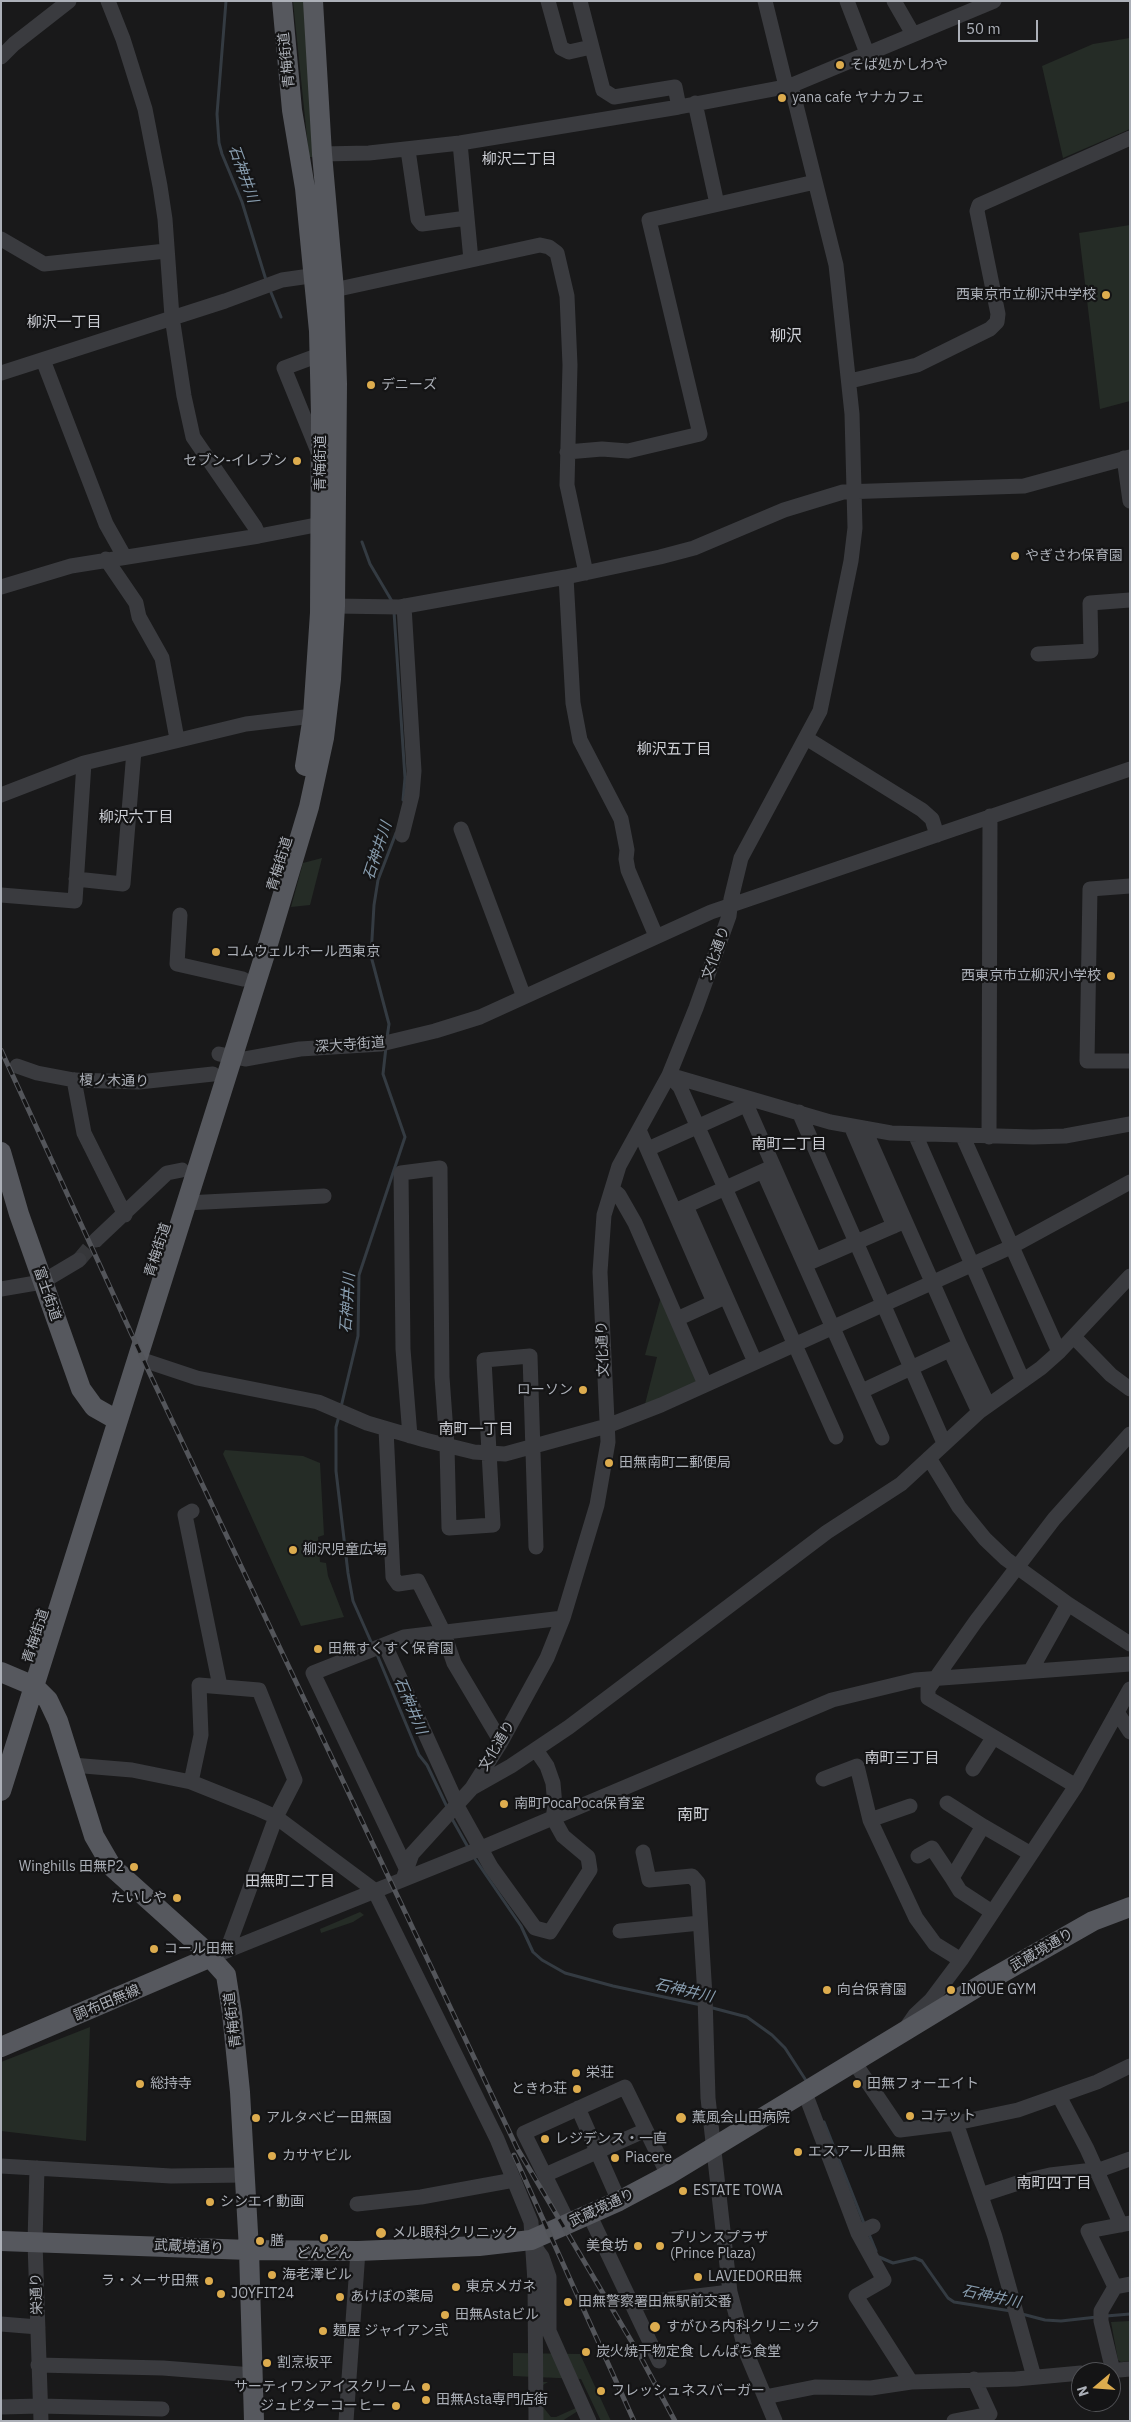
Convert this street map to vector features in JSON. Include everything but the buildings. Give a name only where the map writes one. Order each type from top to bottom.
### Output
[{"type":"main road","name":"青梅街道","points":[[254,2421],[249,2250],[240,2084],[226,1975],[219,1953],[112,1867],[94,1836],[58,1721],[48,1700],[28,1683],[111,1417],[182,1170],[213,1074],[225,1056],[316,779],[324,738],[331,679],[335,606],[313,357],[327,279],[305,188],[292,110],[282,1]]},
{"type":"main road","name":"青梅街道","points":[[111,1417],[137,1358],[186,1203],[243,980],[300,797],[313,716],[328,524],[338,459],[313,1]]},
{"type":"main road","name":"富士街道","points":[[1,1152],[42,1282],[82,1390],[94,1407],[111,1417]]},
{"type":"main road","points":[[1,1672],[28,1683]]},
{"type":"main road","points":[[1,1747],[28,1683]]},
{"type":"main road","points":[[1,1791],[28,1683]]},
{"type":"main road","name":"武蔵境通り","points":[[1,2241],[249,2250],[358,2251],[478,2246],[531,2240],[619,2201],[668,2176],[715,2149],[904,2031],[1093,1921],[1128,1912]]},
{"type":"main road","name":"調布田無線","points":[[1,2047],[219,1953]]},
{"type":"street","points":[[1,57],[14,44],[69,1]]},
{"type":"street","points":[[108,1],[123,39],[145,108],[162,194],[172,318],[182,388],[193,437],[255,527],[259,536]]},
{"type":"street","points":[[548,1],[561,48],[569,52],[592,47]]},
{"type":"street","points":[[580,1],[603,90],[614,97],[675,87],[680,107]]},
{"type":"street","name":"文化通り","points":[[405,1874],[412,1854],[472,1788],[501,1742],[547,1658],[563,1618],[597,1505],[608,1442],[600,1272],[604,1215],[619,1166],[669,1075],[722,939],[741,858],[820,711],[851,560],[855,528],[855,490],[850,381],[836,265],[790,86],[785,82],[765,1]]},
{"type":"street","points":[[846,1],[866,53]]},
{"type":"street","points":[[894,1],[913,34]]},
{"type":"street","points":[[322,154],[408,150],[460,143],[680,107],[790,86],[994,1]]},
{"type":"street","points":[[695,104],[717,204]]},
{"type":"street","points":[[850,381],[917,365],[990,329],[997,322],[998,314],[977,211],[979,205],[1130,138]]},
{"type":"street","points":[[460,143],[471,260]]},
{"type":"street","points":[[408,150],[418,219],[422,224],[467,218]]},
{"type":"street","points":[[567,452],[602,449],[628,451],[700,434],[648,220],[815,182]]},
{"type":"street","points":[[1,238],[44,264],[166,251]]},
{"type":"street","points":[[1,373],[268,286],[471,260],[540,245],[550,247],[557,253],[567,296],[570,365],[567,485],[586,573]]},
{"type":"street","points":[[313,357],[284,368],[321,460]]},
{"type":"street","points":[[43,360],[106,524],[124,556]]},
{"type":"street","points":[[335,606],[397,607],[586,573],[694,548],[784,510],[855,490],[1024,486],[1127,458],[1130,501]]},
{"type":"street","points":[[1,587],[71,566],[106,559],[328,524]]},
{"type":"street","points":[[106,559],[136,603],[139,617],[162,658],[178,739]]},
{"type":"street","points":[[566,577],[573,703],[580,740],[621,819],[627,850],[628,870],[656,936],[731,906],[1130,769]]},
{"type":"street","points":[[1038,654],[1091,651],[1090,603],[1130,600]]},
{"type":"street","points":[[397,607],[414,772],[412,795],[402,835]]},
{"type":"street","points":[[1,795],[84,763],[178,739],[246,724],[313,716]]},
{"type":"street","points":[[806,738],[922,810],[932,819],[937,835]]},
{"type":"street","points":[[76,879],[123,884],[134,751]]},
{"type":"street","points":[[1,895],[75,900],[84,763]]},
{"type":"street","points":[[989,1137],[990,816]]},
{"type":"street","points":[[461,829],[524,997]]},
{"type":"street","points":[[1130,886],[1090,890],[1087,1061],[1130,1061]]},
{"type":"street","points":[[180,915],[177,964],[243,980]]},
{"type":"street","name":"深大寺街道","points":[[225,1056],[245,1059],[300,1049],[386,1044],[480,1017],[656,936]]},
{"type":"street","name":"榎ノ木通り","points":[[17,1066],[37,1073],[74,1080],[139,1082],[213,1074]]},
{"type":"street","points":[[669,1075],[747,1101],[858,1127],[915,1134],[963,1137],[1065,1136],[1130,1124]]},
{"type":"street","points":[[669,1075],[680,1087],[836,1437]]},
{"type":"street","points":[[74,1080],[84,1133],[124,1215]]},
{"type":"street","points":[[648,1149],[747,1101]]},
{"type":"street","points":[[747,1101],[768,1168],[810,1262],[834,1327],[882,1438]]},
{"type":"street","points":[[798,1112],[944,1443]]},
{"type":"street","points":[[858,1127],[899,1223],[932,1282],[955,1348],[983,1409]]},
{"type":"street","points":[[639,1130],[680,1209],[720,1300],[754,1362]]},
{"type":"street","points":[[915,1134],[970,1265],[1023,1381]]},
{"type":"street","points":[[963,1137],[1059,1352]]},
{"type":"street","points":[[410,1436],[403,1349],[402,1173],[440,1168],[442,1378],[447,1446],[449,1528],[493,1525],[484,1360],[530,1356],[536,1547]]},
{"type":"street","points":[[680,1209],[768,1168]]},
{"type":"street","points":[[96,1240],[167,1173],[182,1170]]},
{"type":"street","points":[[137,1358],[197,1378],[318,1402],[367,1424],[447,1446],[490,1454],[505,1454],[607,1426],[661,1405],[1011,1246],[1130,1182]]},
{"type":"street","points":[[612,1190],[619,1195],[635,1223],[705,1384]]},
{"type":"street","points":[[186,1203],[324,1196]]},
{"type":"street","points":[[810,1262],[899,1223]]},
{"type":"street","points":[[1,1289],[42,1282],[79,1260]]},
{"type":"street","points":[[472,1788],[536,1750],[569,1727],[838,1525],[900,1484],[983,1409],[1023,1381],[1059,1352],[1130,1276]]},
{"type":"street","points":[[677,1320],[720,1300]]},
{"type":"street","points":[[1074,1337],[1111,1375],[1130,1389]]},
{"type":"street","points":[[862,1391],[955,1348]]},
{"type":"street","points":[[386,1429],[393,1577],[398,1584],[418,1581],[443,1631],[454,1663],[501,1742]]},
{"type":"street","points":[[1076,1786],[928,1698],[928,1689],[1054,1519],[1130,1434]]},
{"type":"street","points":[[929,1458],[959,1507],[985,1539],[1017,1567],[1068,1604],[1130,1644]]},
{"type":"street","points":[[192,1511],[185,1514],[220,1686]]},
{"type":"street","points":[[1030,1670],[1068,1604]]},
{"type":"street","points":[[405,1874],[313,1673],[404,1637],[563,1618]]},
{"type":"street","points":[[386,1645],[453,1810],[535,1928],[550,1932],[590,1870],[588,1857],[563,1836],[553,1818],[555,1806],[553,1783],[547,1766],[536,1750]]},
{"type":"street","points":[[219,1953],[374,1890],[405,1874],[461,1856],[832,1700],[887,1685],[936,1679],[1030,1670],[1130,1664]]},
{"type":"street","points":[[191,1782],[201,1736],[199,1685],[259,1690],[295,1780],[276,1817],[219,1953]]},
{"type":"street","points":[[904,2031],[915,2015],[932,2000],[962,1960],[1076,1786],[1130,1689]]},
{"type":"street","points":[[1117,1712],[1130,1732]]},
{"type":"street","points":[[973,1770],[993,1738]]},
{"type":"street","points":[[72,1764],[132,1770],[191,1782],[276,1817],[374,1890],[473,2089],[531,2222],[536,2282],[536,2421]]},
{"type":"street","points":[[823,1779],[856,1766],[870,1820],[916,1918],[935,1944],[962,1960]]},
{"type":"street","points":[[947,1803],[1031,1854]]},
{"type":"street","points":[[870,1820],[910,1806]]},
{"type":"street","points":[[952,1878],[983,1826]]},
{"type":"street","points":[[918,1856],[932,1848],[960,1891],[992,1912]]},
{"type":"street","points":[[643,1852],[649,1880],[692,1876],[698,1883],[706,2012],[708,2098],[730,2292],[746,2352],[775,2421]]},
{"type":"street","points":[[620,1931],[700,1922]]},
{"type":"street","points":[[854,2062],[900,2130],[956,2123],[1018,2110],[1097,2082],[1130,2066]]},
{"type":"street","points":[[569,2224],[524,2133],[625,2087],[668,2176]]},
{"type":"street","points":[[811,2089],[884,2280],[856,2296],[911,2382]]},
{"type":"street","points":[[1059,2096],[1087,2149],[1094,2169],[1125,2224],[1088,2231],[1123,2285],[1101,2316],[1111,2362]]},
{"type":"street","points":[[578,2108],[619,2201]]},
{"type":"street","points":[[956,2123],[1015,2303],[1034,2377]]},
{"type":"street","points":[[545,2175],[646,2130]]},
{"type":"street","points":[[981,2195],[1024,2181],[1102,2169],[1130,2159]]},
{"type":"street","points":[[1,2166],[171,2176],[245,2175]]},
{"type":"street","name":"栄通り","points":[[37,2168],[35,2242],[41,2413]]},
{"type":"street","points":[[357,2204],[420,2197],[514,2180]]},
{"type":"street","points":[[589,2214],[659,2361]]},
{"type":"street","points":[[531,2240],[548,2272],[549,2331],[589,2421]]},
{"type":"street","points":[[346,2421],[358,2251]]},
{"type":"street","points":[[632,2304],[730,2292]]},
{"type":"street","points":[[1,2324],[38,2327]]},
{"type":"street","points":[[536,2373],[542,2365],[550,2361],[561,2361]]},
{"type":"street","points":[[38,2365],[163,2368],[253,2375]]},
{"type":"street","points":[[765,2397],[815,2387],[871,2388],[911,2382],[1071,2374]]},
{"type":"street","points":[[954,2421],[990,2414],[974,2379]]},
{"type":"street","points":[[1,2407],[41,2413],[162,2409]]},
{"type":"shaded area","points":[[293,1],[307,1],[314,157],[309,157]]},
{"type":"shaded area","points":[[1130,38],[1130,129],[1063,158],[1042,66],[1093,44]]},
{"type":"shaded area","points":[[1130,225],[1130,401],[1100,409],[1079,233]]},
{"type":"shaded area","points":[[322,858],[310,905],[291,907],[303,863]]},
{"type":"shaded area","points":[[662,1293],[699,1382],[644,1408],[657,1357],[645,1355]]},
{"type":"shaded area","name":"柳沢児童広場","points":[[225,1450],[303,1456],[320,1463],[324,1535],[318,1537],[320,1562],[326,1563],[328,1576],[344,1617],[301,1626],[223,1454]]},
{"type":"shaded area","points":[[360,1912],[364,1915],[353,1922],[321,1933],[320,1929]]},
{"type":"shaded area","points":[[90,2027],[86,2141],[1,2131],[1,2062]]},
{"type":"shaded area","points":[[1130,2321],[1130,2361],[1121,2362],[1118,2360],[1111,2322]]},
{"type":"shaded area","points":[[513,2353],[580,2354],[611,2421],[601,2421],[581,2379],[513,2376]]},
{"type":"shaded area","points":[[542,2382],[548,2382],[543,2385],[543,2407],[551,2417],[556,2417],[576,2408],[578,2411],[562,2421],[540,2421]]},
{"type":"waterway","name":"石神井川","points":[[226,1],[217,114],[219,143],[242,202],[266,280]]},
{"type":"waterway","name":"石神井川","points":[[270,290],[281,317]]},
{"type":"waterway","name":"石神井川","points":[[362,542],[370,564],[393,603]]},
{"type":"waterway","name":"石神井川","points":[[394,612],[405,778],[403,800]]},
{"type":"waterway","name":"石神井川","points":[[387,1038],[389,1024],[371,956],[374,905],[378,880],[396,833]]},
{"type":"waterway","name":"石神井川","points":[[341,1407],[358,1336],[359,1275],[405,1137],[383,1074],[386,1047]]},
{"type":"waterway","name":"石神井川","points":[[339,1416],[336,1427],[336,1471],[348,1573],[353,1601],[372,1644]]},
{"type":"waterway","name":"石神井川","points":[[376,1652],[419,1755],[427,1765],[448,1809]]},
{"type":"waterway","name":"石神井川","points":[[451,1817],[469,1849]]},
{"type":"waterway","name":"石神井川","points":[[473,1856],[521,1926],[533,1952],[542,1960],[565,1973],[613,1986],[701,2005]]},
{"type":"waterway","name":"石神井川","points":[[709,2007],[747,2017],[772,2035],[785,2048],[807,2082]]},
{"type":"waterway","name":"石神井川","points":[[824,2122],[865,2226]]},
{"type":"waterway","name":"石神井川","points":[[869,2234],[876,2251]]},
{"type":"waterway","name":"石神井川","points":[[879,2257],[893,2263],[915,2258],[922,2261],[948,2298],[954,2302],[1011,2311]]},
{"type":"waterway","name":"石神井川","points":[[1022,2314],[1045,2320],[1061,2321],[1097,2317]]},
{"type":"waterway","name":"石神井川","points":[[1106,2316],[1130,2314]]},
{"type":"tunnel","points":[[79,1260],[96,1240]]},
{"type":"railway","points":[[1,1050],[149,1372],[517,2148],[639,2354],[675,2421]]},
{"type":"railway","points":[[514,2155],[634,2421]]},
{"type":"place","name":"そば処かしわや","points":[[840,65]]},
{"type":"place","name":"yana cafe ヤナカフェ","points":[[782,98]]},
{"type":"place","name":"西東京市立柳沢中学校","points":[[1106,295]]},
{"type":"place","name":"デニーズ","points":[[371,385]]},
{"type":"place","name":"セブン-イレブン","points":[[297,461]]},
{"type":"place","name":"やぎさわ保育園","points":[[1015,556]]},
{"type":"place","name":"コムウェルホール西東京","points":[[216,952]]},
{"type":"place","name":"西東京市立柳沢小学校","points":[[1111,976]]},
{"type":"place","name":"ローソン","points":[[583,1390]]},
{"type":"place","name":"田無南町二郵便局","points":[[609,1463]]},
{"type":"place","name":"柳沢児童広場","points":[[293,1550]]},
{"type":"place","name":"田無すくすく保育園","points":[[318,1649]]},
{"type":"place","name":"南町PocaPoca保育室","points":[[504,1804]]},
{"type":"place","name":"Winghills 田無P2","points":[[134,1867]]},
{"type":"place","name":"たいしや","points":[[177,1898]]},
{"type":"place","name":"コール田無","points":[[154,1949]]},
{"type":"place","name":"向台保育園","points":[[827,1990]]},
{"type":"place","name":"INOUE GYM","points":[[951,1990]]},
{"type":"place","name":"栄荘","points":[[576,2073]]},
{"type":"place","name":"総持寺","points":[[140,2084]]},
{"type":"place","name":"田無フォーエイト","points":[[857,2084]]},
{"type":"place","name":"ときわ荘","points":[[577,2089]]},
{"type":"place","name":"コテット","points":[[910,2116]]},
{"type":"place","name":"アルタベビー田無園","points":[[256,2118]]},
{"type":"place","name":"薫風会山田病院","points":[[681,2118]]},
{"type":"place","name":"レジデンス・一直","points":[[545,2139]]},
{"type":"place","name":"エスアール田無","points":[[798,2152]]},
{"type":"place","name":"カサヤビル","points":[[272,2156]]},
{"type":"place","name":"Piacere","points":[[615,2158]]},
{"type":"place","name":"ESTATE TOWA","points":[[683,2191]]},
{"type":"place","name":"シンエイ動画","points":[[210,2202]]},
{"type":"place","name":"メル眼科クリニック","points":[[381,2233]]},
{"type":"place","name":"どんどん","points":[[324,2238]]},
{"type":"place","name":"膳","points":[[260,2241]]},
{"type":"place","name":"美食坊","points":[[638,2246]]},
{"type":"place","name":"プリンスプラザ (Prince Plaza)","points":[[660,2246]]},
{"type":"place","name":"海老澤ビル","points":[[272,2275]]},
{"type":"place","name":"LAVIEDOR田無","points":[[698,2277]]},
{"type":"place","name":"ラ・メーサ田無","points":[[209,2281]]},
{"type":"place","name":"東京メガネ","points":[[456,2287]]},
{"type":"place","name":"JOYFIT24","points":[[221,2294]]},
{"type":"place","name":"あけぼの薬局","points":[[340,2297]]},
{"type":"place","name":"田無警察署田無駅前交番","points":[[568,2302]]},
{"type":"place","name":"田無Astaビル","points":[[445,2315]]},
{"type":"place","name":"すがひろ内科クリニック","points":[[655,2327]]},
{"type":"place","name":"麺屋 ジャイアン弐","points":[[323,2331]]},
{"type":"place","name":"炭火焼干物定食 しんぱち食堂","points":[[586,2352]]},
{"type":"place","name":"割烹坂平","points":[[267,2363]]},
{"type":"place","name":"サーティワンアイスクリーム","points":[[426,2387]]},
{"type":"place","name":"フレッシュネスバーガー","points":[[601,2391]]},
{"type":"place","name":"田無Asta専門店街","points":[[426,2400]]},
{"type":"place","name":"ジュピターコーヒー","points":[[396,2406]]},
{"type":"district","name":"柳沢二丁目","points":[[519,160]]},
{"type":"district","name":"柳沢一丁目","points":[[64,323]]},
{"type":"district","name":"柳沢","points":[[786,336]]},
{"type":"district","name":"柳沢五丁目","points":[[674,750]]},
{"type":"district","name":"柳沢六丁目","points":[[136,818]]},
{"type":"district","name":"南町二丁目","points":[[789,1145]]},
{"type":"district","name":"南町一丁目","points":[[476,1430]]},
{"type":"district","name":"南町三丁目","points":[[902,1759]]},
{"type":"district","name":"南町","points":[[693,1815]]},
{"type":"district","name":"田無町二丁目","points":[[290,1882]]},
{"type":"district","name":"南町四丁目","points":[[1054,2184]]}]
